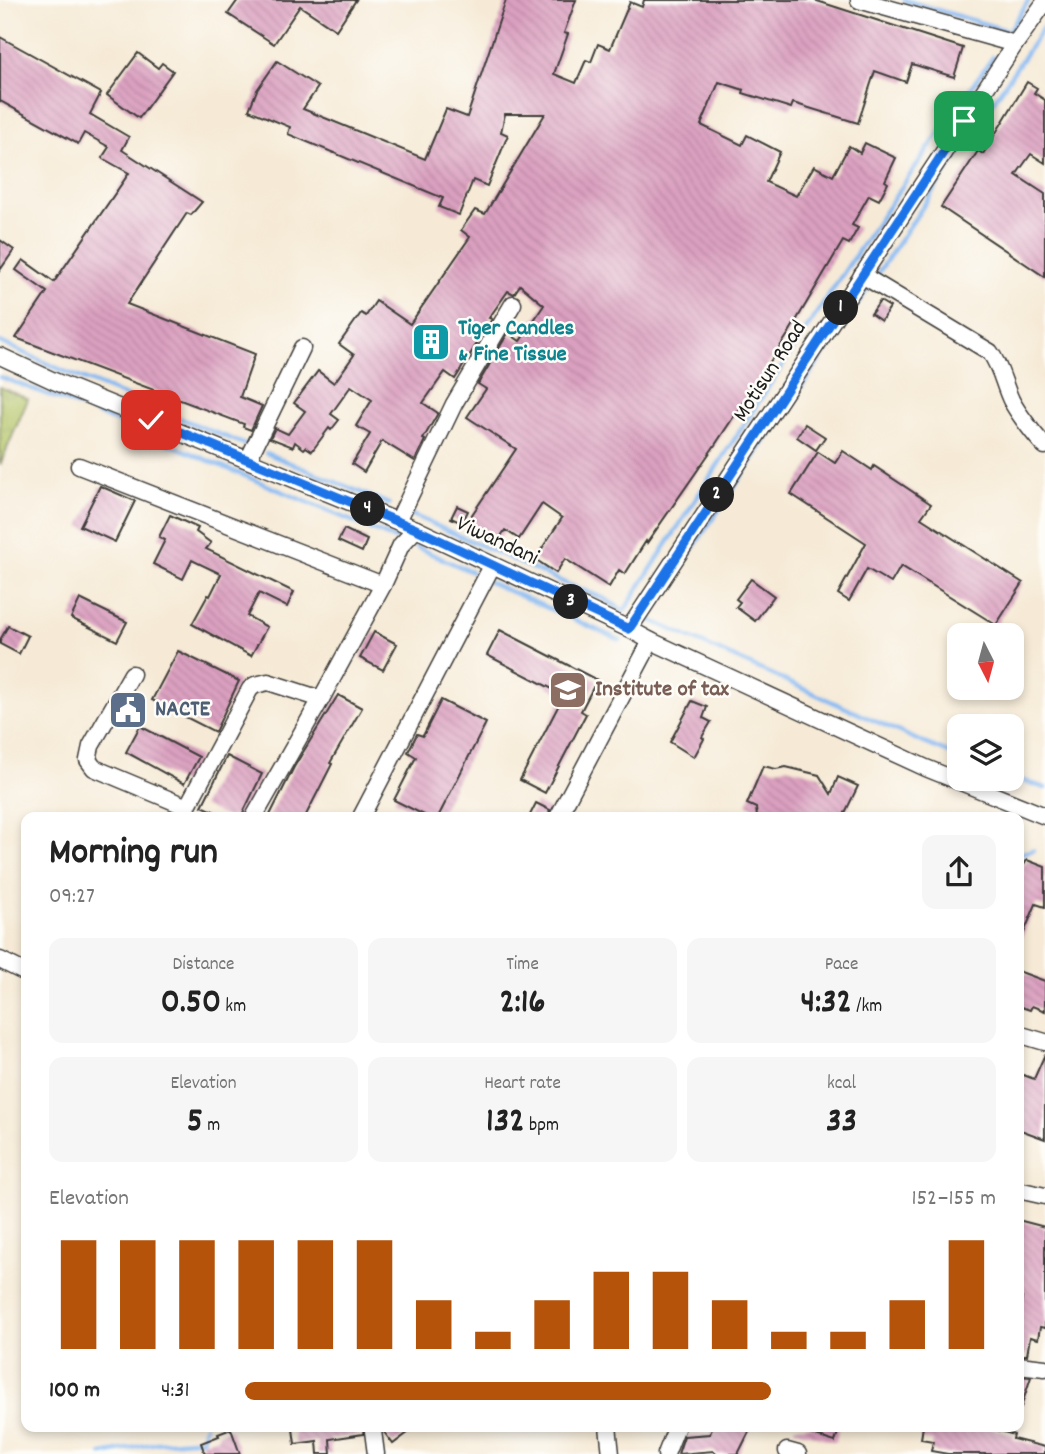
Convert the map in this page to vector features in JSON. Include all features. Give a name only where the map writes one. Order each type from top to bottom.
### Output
[{"type":"street","points":[[859,0],[1015,44]]},
{"type":"street","name":"Motisun Road","points":[[629,629],[1045,2]]},
{"type":"street","points":[[862,275],[990,352],[999,364],[1012,402],[1045,446]]},
{"type":"street","points":[[398,521],[454,404],[513,304]]},
{"type":"street","points":[[248,460],[302,348]]},
{"type":"street","name":"Viwandani","points":[[0,356],[54,381],[398,521],[926,768],[1045,816]]},
{"type":"street","points":[[79,466],[383,585]]},
{"type":"street","points":[[257,812],[383,585],[401,545],[416,529]]},
{"type":"street","points":[[364,812],[492,566]]},
{"type":"street","points":[[561,812],[651,641]]},
{"type":"street","points":[[132,674],[91,746],[88,760],[94,768],[185,812],[250,689],[268,682],[321,699]]},
{"type":"street","points":[[0,960],[21,970]]},
{"type":"street","points":[[1024,1036],[1045,1042]]},
{"type":"street","points":[[1024,1191],[1045,1196]]},
{"type":"street","points":[[1024,1365],[1045,1368]]},
{"type":"street","points":[[373,1432],[376,1454]]},
{"type":"street","points":[[609,1432],[611,1454]]},
{"type":"street","points":[[666,1454],[675,1432]]},
{"type":"green space","points":[[0,387],[28,399],[0,465]]},
{"type":"building","points":[[238,0],[356,0],[336,30],[300,6],[274,44],[228,14]]},
{"type":"building","points":[[506,0],[576,0],[554,74],[576,83],[586,60],[591,62],[598,44],[610,49],[630,2],[642,7],[644,0],[814,0],[963,48],[954,77],[912,64],[906,82],[875,71],[858,123],[793,103],[791,108],[743,93],[744,90],[719,82],[701,125],[742,145],[747,135],[780,152],[766,182],[796,196],[814,166],[833,176],[849,146],[860,153],[865,143],[896,158],[879,200],[869,195],[852,225],[858,228],[849,244],[843,241],[787,336],[715,445],[625,574],[619,570],[609,587],[565,559],[556,573],[535,559],[562,518],[542,504],[519,539],[505,530],[497,542],[467,522],[516,449],[467,417],[486,389],[478,384],[508,333],[520,341],[544,305],[520,285],[514,294],[508,291],[489,318],[492,319],[455,379],[445,372],[423,403],[438,413],[423,439],[425,440],[415,461],[382,441],[364,472],[352,464],[370,434],[356,426],[372,400],[351,386],[331,414],[339,420],[331,430],[329,428],[312,451],[295,442],[293,447],[270,438],[275,428],[288,434],[305,411],[294,403],[318,371],[334,383],[354,355],[339,344],[361,313],[366,316],[376,301],[410,324],[470,237],[461,230],[475,210],[485,214],[545,114],[505,114],[501,132],[508,135],[487,186],[473,180],[459,215],[439,207],[443,198],[288,134],[290,127],[249,110],[257,90],[277,61],[318,87],[303,109],[425,159],[446,109],[467,117]]},
{"type":"building","points":[[0,37],[101,93],[90,114],[129,137],[122,150],[202,202],[191,215],[187,213],[127,304],[255,354],[240,397],[262,406],[251,430],[243,427],[244,424],[16,338],[47,292],[16,270],[23,260],[54,282],[129,173],[102,158],[109,147],[84,133],[78,144],[0,101]]},
{"type":"building","points":[[138,53],[158,68],[162,63],[173,71],[139,118],[107,95]]},
{"type":"building","points":[[1027,82],[1037,88],[1034,93],[1045,100],[1045,163],[1031,154],[1016,175],[1045,194],[1045,277],[941,207],[978,151],[983,154]]},
{"type":"building","points":[[0,240],[14,250],[0,270]]},
{"type":"building","points":[[880,301],[890,307],[881,321],[871,314]]},
{"type":"building","points":[[805,424],[825,437],[816,450],[797,437]]},
{"type":"building","points":[[843,451],[872,470],[874,466],[931,504],[921,518],[1023,583],[997,623],[993,623],[901,566],[891,583],[867,569],[849,601],[838,594],[866,543],[791,494],[818,452],[835,463]]},
{"type":"building","points":[[100,486],[135,501],[115,542],[80,526]]},
{"type":"building","points":[[457,506],[468,511],[462,523],[451,518]]},
{"type":"building","points":[[170,515],[198,528],[196,532],[211,543],[206,549],[294,592],[287,607],[259,593],[247,616],[267,627],[251,656],[192,624],[221,574],[192,560],[183,579],[153,564],[165,540],[159,537]]},
{"type":"building","points":[[344,529],[367,540],[362,552],[338,541]]},
{"type":"building","points":[[751,579],[774,596],[755,621],[736,607],[740,602],[736,599]]},
{"type":"building","points":[[80,599],[127,622],[117,641],[71,618]]},
{"type":"building","points":[[8,626],[28,636],[19,654],[0,644]]},
{"type":"building","points":[[500,630],[597,680],[581,711],[586,714],[545,793],[520,780],[564,695],[487,655]]},
{"type":"building","points":[[374,632],[397,644],[383,670],[360,658]]},
{"type":"building","points":[[178,651],[239,681],[215,732],[152,700]]},
{"type":"building","points":[[338,695],[362,708],[330,763],[332,764],[308,812],[272,812],[294,767]]},
{"type":"building","points":[[441,700],[486,723],[441,812],[418,812],[394,800],[416,757],[408,752],[417,734],[423,736]]},
{"type":"building","points":[[692,701],[707,707],[703,718],[711,722],[694,757],[670,742]]},
{"type":"building","points":[[140,726],[199,757],[184,784],[126,752]]},
{"type":"building","points":[[227,756],[262,774],[243,812],[216,812],[202,806]]},
{"type":"building","points":[[763,766],[776,769],[786,767],[819,775],[831,794],[838,777],[858,786],[845,812],[756,812],[756,808],[747,804]]},
{"type":"building","points":[[536,803],[550,810],[549,812],[532,812]]},
{"type":"building","points":[[1027,860],[1045,867],[1045,907],[1036,904],[1024,932],[1024,865]]},
{"type":"building","points":[[1024,973],[1045,981],[1045,1011],[1032,1006],[1030,1010],[1024,1008]]},
{"type":"building","points":[[1045,1054],[1045,1139],[1024,1131],[1024,1075],[1034,1079]]},
{"type":"building","points":[[1024,1222],[1045,1227],[1045,1328],[1040,1327],[1038,1339],[1030,1337],[1027,1355],[1024,1355]]},
{"type":"building","points":[[1024,1376],[1031,1377],[1024,1398]]},
{"type":"building","points":[[232,1432],[240,1454],[205,1454],[201,1443],[219,1436],[218,1434]]},
{"type":"building","points":[[293,1432],[363,1432],[330,1439],[331,1454],[318,1454],[317,1441],[295,1444]]},
{"type":"building","points":[[384,1432],[409,1432],[393,1444]]},
{"type":"building","points":[[749,1432],[738,1454],[717,1454],[714,1451],[678,1454],[684,1436]]},
{"type":"building","points":[[803,1432],[838,1432],[835,1442]]},
{"type":"building","points":[[922,1432],[1004,1432],[1014,1435],[1013,1439],[1045,1447],[1045,1454],[948,1454],[931,1451],[933,1441],[921,1439]]},
{"type":"waterway","points":[[904,0],[1009,31]]},
{"type":"waterway","points":[[1009,31],[1029,0]]},
{"type":"waterway","points":[[947,752],[646,618],[1045,25]]},
{"type":"waterway","points":[[410,514],[603,598],[624,611],[851,262],[993,57]]},
{"type":"waterway","points":[[0,342],[246,445]]},
{"type":"waterway","points":[[0,377],[81,407],[395,539]]},
{"type":"waterway","points":[[266,453],[389,504]]},
{"type":"waterway","points":[[416,547],[472,572]]},
{"type":"waterway","points":[[489,582],[620,640]]},
{"type":"waterway","points":[[1024,781],[1045,788]]},
{"type":"waterway","points":[[1024,852],[1033,850]]},
{"type":"waterway","points":[[102,1454],[156,1443],[202,1439],[204,1432]]},
{"type":"place","name":"Tiger Candles & Fine Tissue","points":[[431,342]]},
{"type":"place","name":"Institute of tax","points":[[568,690]]},
{"type":"place","name":"NACTE","points":[[128,710]]},
{"type":"route","points":[[151,420],[416,529],[629,629],[964,121]]}]
